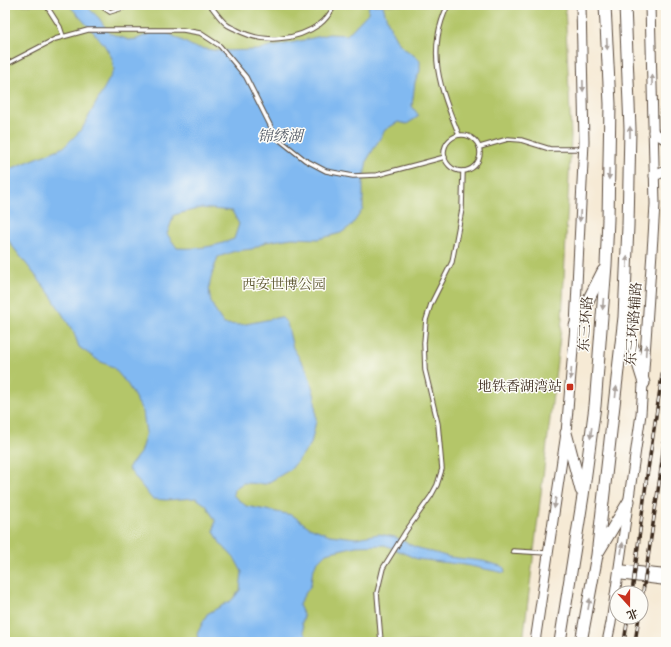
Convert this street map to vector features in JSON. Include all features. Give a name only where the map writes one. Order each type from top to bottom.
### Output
[{"type":"highway","name":"东三环路","points":[[560,642],[583,496],[594,406],[606,265],[610,104],[606,5]]},
{"type":"highway","points":[[582,642],[597,555],[624,317],[630,129],[625,5]]},
{"type":"highway","points":[[574,326],[606,265]]},
{"type":"highway","points":[[624,317],[644,383]]},
{"type":"highway","points":[[566,433],[583,496]]},
{"type":"highway","points":[[597,555],[629,501]]},
{"type":"main road","points":[[535,642],[566,433],[574,326],[584,149],[581,5]]},
{"type":"main road","name":"东三环路辅路","points":[[607,642],[629,501],[644,383],[653,237],[654,176],[650,5]]},
{"type":"main road","points":[[654,132],[666,140]]},
{"type":"main road","points":[[654,176],[666,171]]},
{"type":"street","points":[[618,572],[666,574]]},
{"type":"street","points":[[618,572],[666,581]]},
{"type":"lane","points":[[46,5],[60,27],[63,36]]},
{"type":"lane","points":[[100,5],[110,12],[132,5]]},
{"type":"lane","points":[[210,5],[226,24],[244,34],[268,40],[290,38],[307,32],[321,24],[335,5]]},
{"type":"lane","points":[[448,5],[444,12],[436,40],[437,60],[439,78],[444,98],[459,135]]},
{"type":"lane","points":[[5,66],[30,51],[63,36],[88,30],[183,30],[200,33],[220,46],[246,77],[276,137],[305,160],[326,171],[353,176],[377,175],[444,157]]},
{"type":"lane","points":[[459,135],[468,135],[473,138],[480,148],[481,153],[476,164],[472,168],[463,171],[449,166],[444,157],[446,143],[450,139],[459,135]]},
{"type":"lane","points":[[480,148],[508,140],[521,140],[550,149],[584,149]]},
{"type":"lane","points":[[381,642],[377,593],[383,568],[406,531],[432,496],[442,469],[438,424],[425,370],[424,343],[426,320],[431,304],[452,262],[462,209],[463,171]]},
{"type":"lane","points":[[513,551],[548,553]]},
{"type":"green space","name":"西安世博公园","points":[[5,5],[565,5],[571,136],[562,320],[523,642],[5,642]]},
{"type":"water","name":"锦绣湖","points":[[69,5],[85,5],[99,18],[109,33],[129,40],[137,39],[155,31],[166,32],[194,47],[218,51],[257,50],[329,34],[347,35],[368,13],[369,5],[383,5],[389,25],[396,39],[406,50],[420,61],[420,71],[415,82],[412,106],[419,116],[407,124],[398,122],[385,130],[367,160],[363,183],[363,209],[352,225],[341,233],[318,239],[292,238],[266,242],[252,249],[235,251],[218,257],[211,276],[209,292],[210,299],[224,324],[241,325],[281,317],[287,323],[293,348],[307,370],[315,397],[316,421],[311,444],[291,469],[266,484],[243,483],[234,489],[233,495],[246,506],[292,515],[309,527],[330,535],[356,538],[379,534],[395,537],[415,547],[449,557],[483,561],[504,567],[505,573],[465,565],[417,559],[385,545],[356,546],[326,553],[316,563],[312,575],[311,585],[299,605],[304,616],[302,623],[304,633],[308,637],[305,642],[199,642],[197,634],[207,614],[232,600],[240,590],[242,572],[235,559],[220,543],[214,531],[215,520],[206,505],[196,498],[166,500],[152,499],[128,468],[140,453],[146,433],[143,412],[128,385],[113,367],[99,361],[79,347],[74,333],[50,294],[5,235],[5,171],[64,147],[82,129],[114,70],[112,58],[103,43]],"holes":[[[201,208],[232,211],[239,224],[234,239],[227,242],[206,247],[177,248],[167,234],[174,215]]]},
{"type":"railway","points":[[633,585],[647,476],[666,349]]},
{"type":"railway","points":[[644,585],[666,426]]},
{"type":"railway","points":[[624,642],[627,625]]},
{"type":"railway","points":[[635,642],[638,625]]},
{"type":"place","name":"地铁香湖湾站","points":[[570,387]]}]
